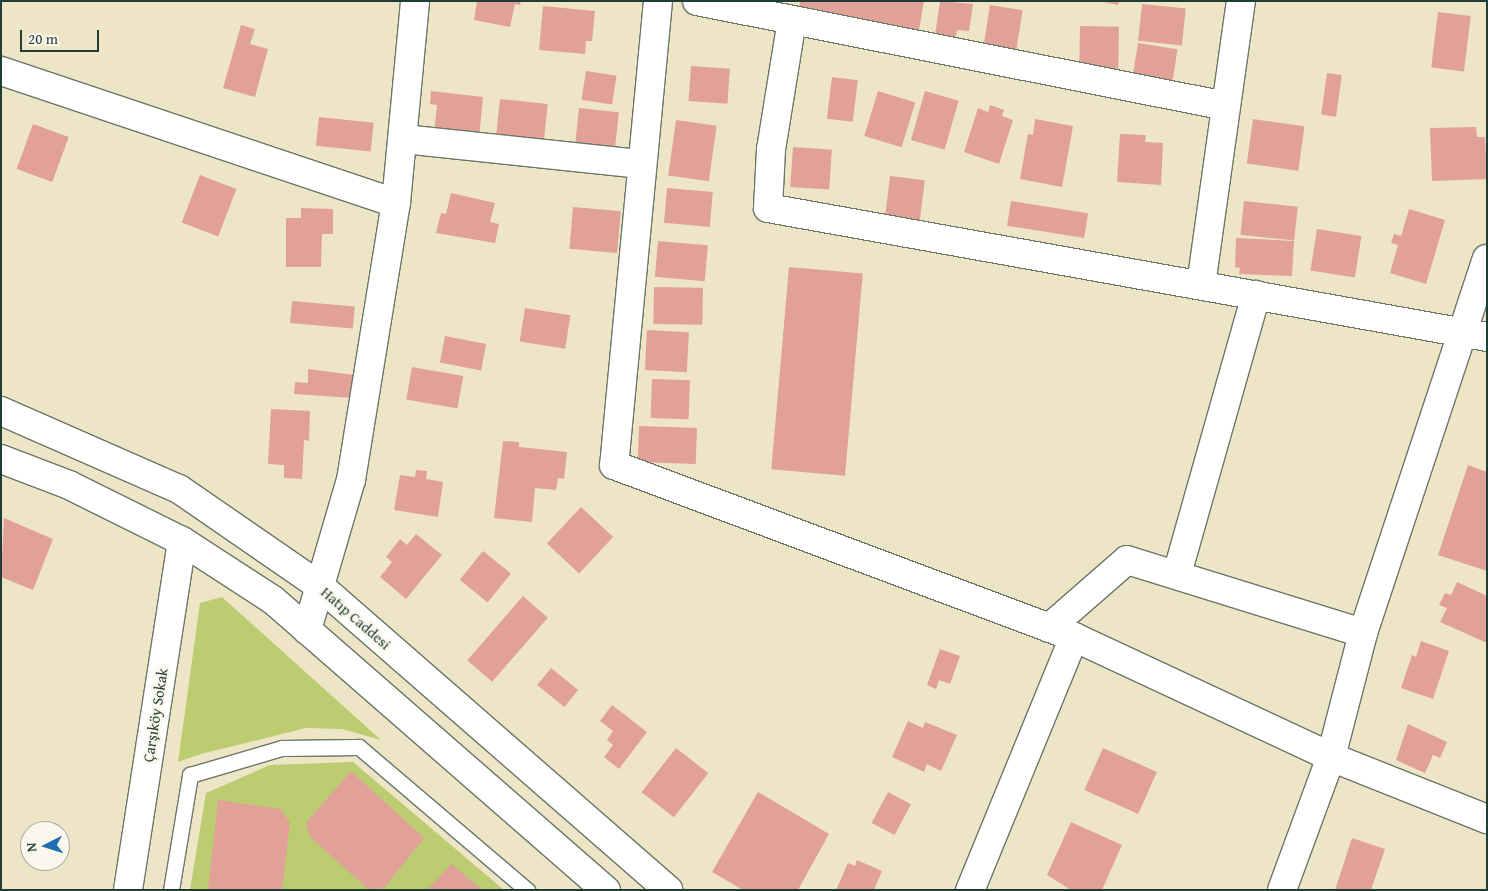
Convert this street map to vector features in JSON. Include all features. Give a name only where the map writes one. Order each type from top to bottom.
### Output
[{"type":"street","points":[[658,1],[614,465],[1062,633],[1331,757],[1487,819]]},
{"type":"street","points":[[697,1],[1226,106]]},
{"type":"street","points":[[1201,285],[1241,1]]},
{"type":"street","points":[[307,630],[351,480],[396,203],[403,139],[408,2]]},
{"type":"street","points":[[792,20],[771,149],[768,208],[1474,334]]},
{"type":"street","points":[[1,71],[396,203]]},
{"type":"street","points":[[403,139],[642,164]]},
{"type":"street","points":[[1282,890],[1331,757],[1363,633],[1474,334],[1487,258]]},
{"type":"street","points":[[1177,574],[1256,295]]},
{"type":"street","name":"Hatıp Caddesi","points":[[1,411],[179,489],[321,587],[668,890]]},
{"type":"street","points":[[1,459],[69,485],[182,541],[273,600],[606,890]]},
{"type":"street","name":"Çarşıköy Sokak","points":[[128,890],[182,541]]},
{"type":"street","points":[[970,890],[1062,633],[1127,560],[1363,633]]},
{"type":"lane","points":[[171,890],[190,775],[282,748],[359,747],[528,890]]},
{"type":"green space","points":[[222,597],[381,740],[342,729],[306,728],[201,754],[178,762],[200,603]]},
{"type":"green space","points":[[353,762],[504,890],[190,890],[206,793],[270,765]]},
{"type":"building","points":[[477,1],[521,1],[520,5],[515,4],[510,27],[474,20]]},
{"type":"building","points":[[800,1],[924,1],[919,30],[799,9]]},
{"type":"building","points":[[940,1],[973,4],[969,31],[957,30],[954,46],[934,42]]},
{"type":"building","points":[[1099,1],[1119,1],[1118,5]]},
{"type":"building","points":[[1142,4],[1186,9],[1182,45],[1138,41]]},
{"type":"building","points":[[990,5],[1023,10],[1015,57],[983,51]]},
{"type":"building","points":[[543,6],[595,11],[592,41],[586,41],[585,54],[539,50]]},
{"type":"building","points":[[1438,12],[1471,16],[1464,72],[1431,68]]},
{"type":"building","points":[[241,25],[255,29],[250,44],[268,49],[255,97],[223,88]]},
{"type":"building","points":[[1080,26],[1119,27],[1118,69],[1079,68]]},
{"type":"building","points":[[1138,43],[1178,49],[1172,87],[1132,81]]},
{"type":"building","points":[[691,66],[730,69],[727,104],[689,101]]},
{"type":"building","points":[[586,71],[617,76],[612,104],[581,100]]},
{"type":"building","points":[[1327,73],[1342,75],[1336,117],[1321,115]]},
{"type":"building","points":[[832,77],[858,80],[853,122],[827,119]]},
{"type":"building","points":[[431,91],[483,97],[479,138],[434,133],[437,105],[430,104]]},
{"type":"building","points":[[878,91],[915,102],[902,147],[864,136]]},
{"type":"building","points":[[925,91],[959,101],[945,150],[911,140]]},
{"type":"building","points":[[500,99],[548,104],[544,144],[496,139]]},
{"type":"building","points":[[990,105],[1004,110],[1002,116],[1013,120],[999,164],[964,152],[978,108],[988,112]]},
{"type":"building","points":[[579,108],[619,112],[615,152],[575,148]]},
{"type":"building","points":[[319,117],[374,123],[371,152],[316,146]]},
{"type":"building","points":[[1035,119],[1073,126],[1062,187],[1020,179],[1028,134],[1033,135]]},
{"type":"building","points":[[1253,119],[1304,126],[1298,171],[1247,164]]},
{"type":"building","points":[[676,120],[717,126],[709,181],[668,175]]},
{"type":"building","points":[[33,124],[69,137],[52,182],[17,169]]},
{"type":"building","points":[[1476,127],[1477,137],[1485,137],[1487,179],[1432,181],[1430,128]]},
{"type":"building","points":[[1120,134],[1146,135],[1145,142],[1163,143],[1161,185],[1117,182]]},
{"type":"building","points":[[793,147],[832,150],[829,190],[790,187]]},
{"type":"building","points":[[200,175],[236,189],[218,237],[182,223]]},
{"type":"building","points":[[890,176],[925,180],[919,228],[884,224]]},
{"type":"building","points":[[667,188],[713,192],[710,227],[664,223]]},
{"type":"building","points":[[451,193],[495,203],[490,222],[499,224],[495,243],[436,233],[441,213],[446,214]]},
{"type":"building","points":[[1011,201],[1088,213],[1084,238],[1007,226]]},
{"type":"building","points":[[1244,201],[1298,207],[1294,240],[1240,235]]},
{"type":"building","points":[[573,207],[621,211],[617,253],[569,249]]},
{"type":"building","points":[[301,208],[333,209],[333,234],[322,234],[321,267],[286,267],[286,218],[301,218]]},
{"type":"building","points":[[1409,209],[1445,220],[1426,284],[1390,273],[1398,245],[1391,243],[1394,234],[1401,236]]},
{"type":"building","points":[[1317,229],[1361,236],[1355,278],[1310,270]]},
{"type":"building","points":[[1236,238],[1294,241],[1292,276],[1239,274],[1240,268],[1235,267]]},
{"type":"building","points":[[658,241],[708,245],[705,281],[655,277]]},
{"type":"building","points":[[789,267],[863,273],[845,476],[771,469]]},
{"type":"building","points":[[654,287],[703,288],[702,325],[653,324]]},
{"type":"building","points":[[292,301],[355,306],[353,328],[290,323]]},
{"type":"building","points":[[525,308],[570,315],[565,349],[520,342]]},
{"type":"building","points":[[647,330],[689,332],[687,372],[645,370]]},
{"type":"building","points":[[445,336],[486,344],[481,371],[440,363]]},
{"type":"building","points":[[412,367],[463,376],[457,409],[406,399]]},
{"type":"building","points":[[308,369],[354,375],[352,398],[294,394],[295,382],[308,383]]},
{"type":"building","points":[[652,379],[690,380],[689,419],[651,418]]},
{"type":"building","points":[[271,409],[310,411],[309,441],[304,440],[302,479],[284,478],[284,465],[268,464]]},
{"type":"building","points":[[639,426],[697,428],[696,464],[638,462]]},
{"type":"building","points":[[503,441],[519,442],[519,447],[567,452],[564,479],[558,478],[556,490],[535,488],[532,522],[494,518]]},
{"type":"building","points":[[1468,465],[1487,472],[1487,571],[1438,555]]},
{"type":"building","points":[[416,470],[427,471],[426,479],[443,482],[438,517],[394,510],[400,475],[415,477]]},
{"type":"building","points":[[581,507],[613,537],[579,574],[547,544]]},
{"type":"building","points":[[4,518],[53,539],[33,590],[1,577]]},
{"type":"building","points":[[416,534],[442,555],[406,599],[380,577],[392,562],[386,557],[400,539],[407,545]]},
{"type":"building","points":[[483,551],[511,574],[488,602],[460,580]]},
{"type":"building","points":[[1457,582],[1487,596],[1487,643],[1440,622],[1447,608],[1439,605],[1445,593],[1451,595]]},
{"type":"building","points":[[523,596],[548,618],[492,682],[467,660]]},
{"type":"building","points":[[1421,641],[1449,651],[1433,699],[1401,688],[1412,655],[1416,657]]},
{"type":"building","points":[[940,649],[960,656],[950,684],[939,680],[936,689],[927,685]]},
{"type":"building","points":[[551,668],[578,690],[564,707],[537,685]]},
{"type":"building","points":[[612,705],[647,732],[619,769],[604,757],[613,745],[607,740],[613,731],[600,721]]},
{"type":"building","points":[[908,721],[923,728],[925,722],[957,735],[941,771],[927,764],[924,772],[892,757]]},
{"type":"building","points":[[1408,724],[1447,742],[1440,758],[1433,755],[1425,773],[1396,760]]},
{"type":"building","points":[[676,748],[708,773],[674,817],[642,792]]},
{"type":"building","points":[[1103,748],[1157,772],[1138,814],[1084,790]]},
{"type":"building","points":[[351,771],[424,838],[384,888],[368,889],[310,837],[306,823]]},
{"type":"building","points":[[758,792],[829,834],[798,890],[743,890],[712,872]]},
{"type":"building","points":[[888,792],[911,804],[895,835],[872,823]]},
{"type":"building","points":[[218,800],[281,809],[290,823],[282,890],[208,890]]},
{"type":"building","points":[[1071,822],[1122,845],[1102,890],[1071,890],[1047,875]]},
{"type":"building","points":[[1352,838],[1385,849],[1371,890],[1335,890]]},
{"type":"building","points":[[857,860],[882,871],[874,890],[836,890],[848,863],[855,866]]},
{"type":"building","points":[[452,864],[482,890],[427,890]]}]
